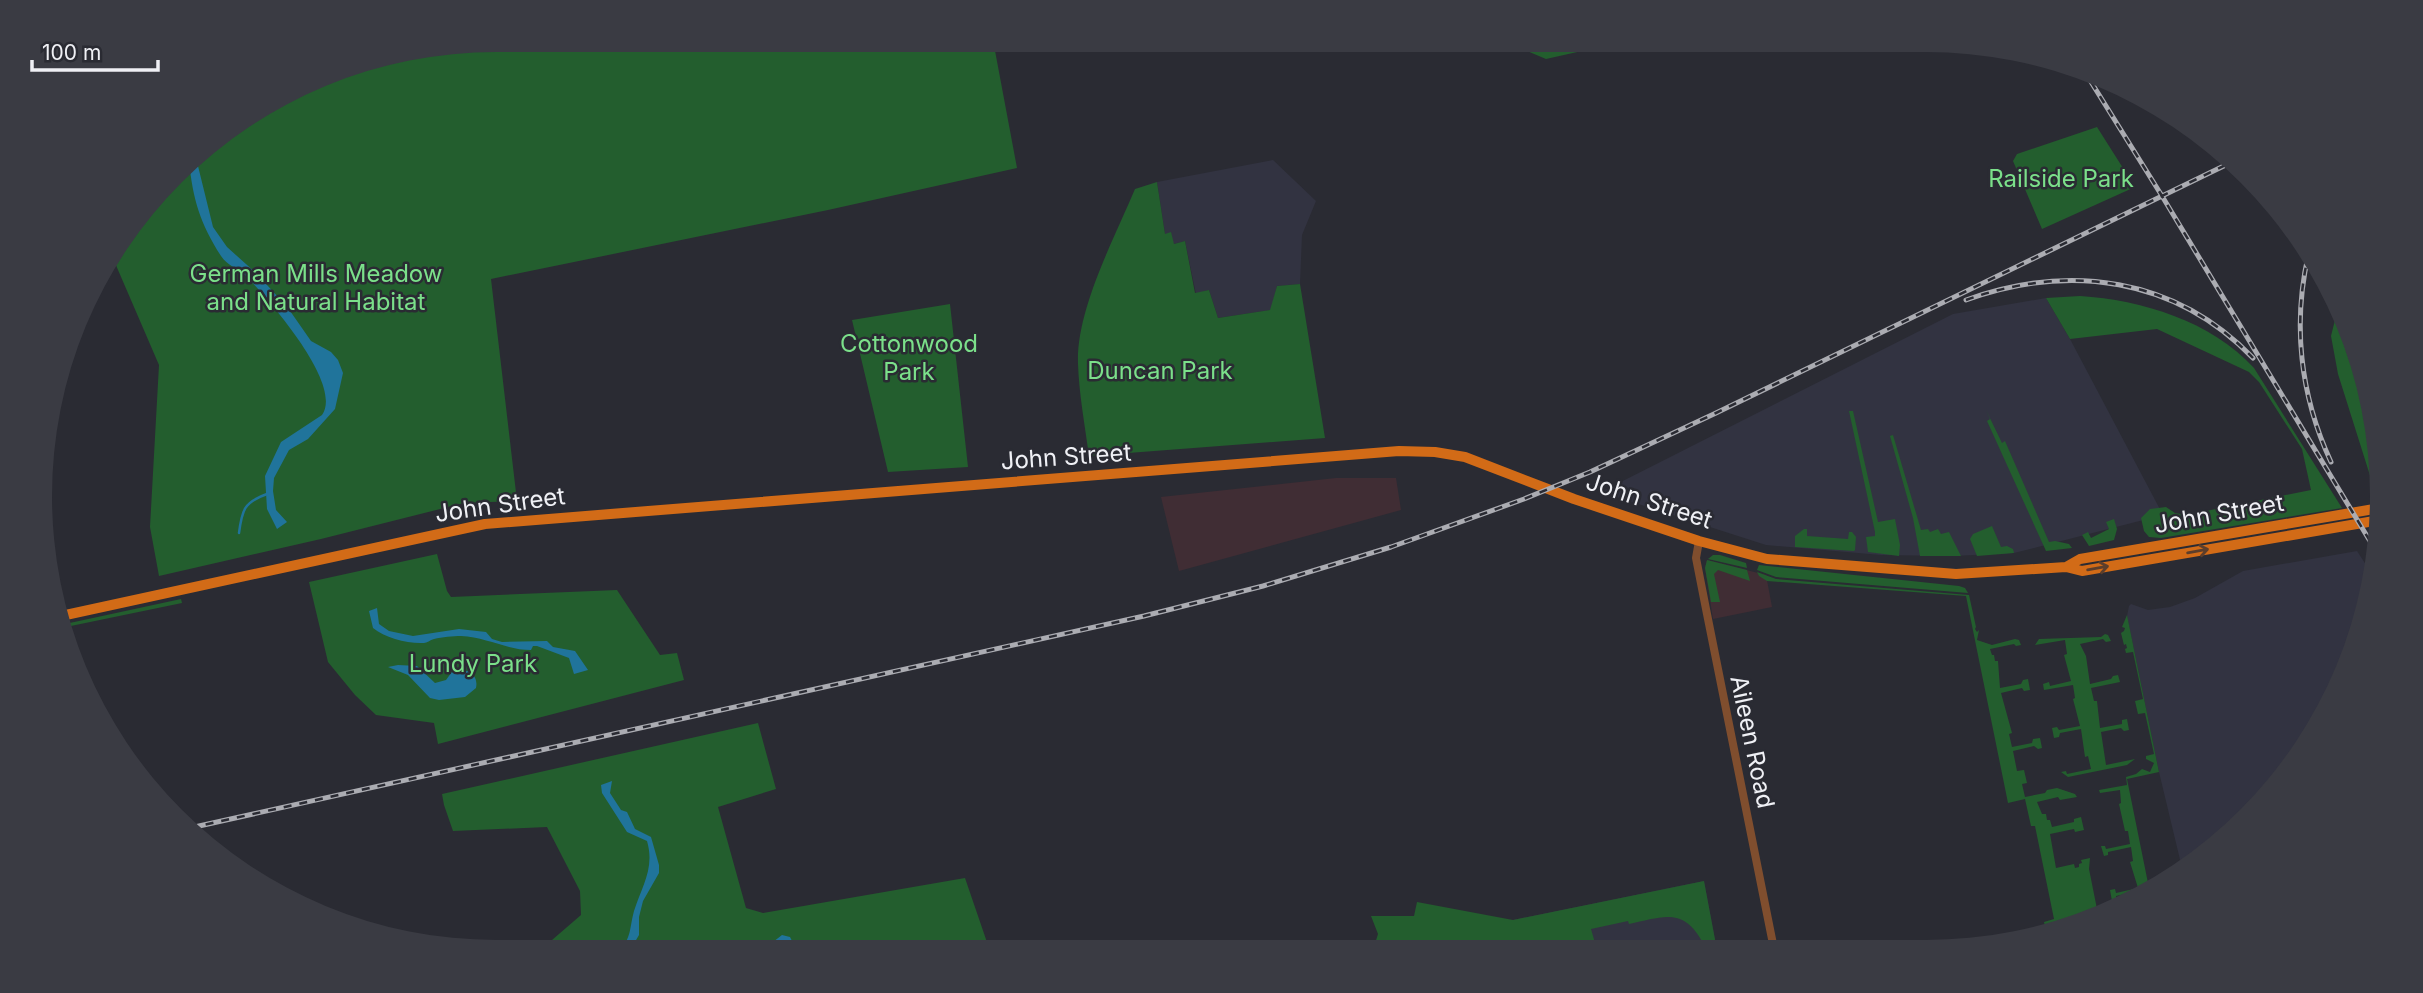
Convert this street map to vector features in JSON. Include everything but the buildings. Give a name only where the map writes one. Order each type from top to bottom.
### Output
[{"type":"main road","name":"John Street","points":[[69,614],[398,542],[503,522],[1399,451],[1449,453],[1699,541],[1767,559],[1941,573],[1972,574],[2066,567],[2082,571],[2370,522]]},
{"type":"main road","name":"John Street","points":[[2066,567],[2080,559],[2370,510]]},
{"type":"street","name":"Aileen Road","points":[[1699,541],[1696,558],[1772,940]]},
{"type":"shaded area","points":[[1273,160],[1316,201],[1302,235],[1300,284],[1277,286],[1271,310],[1218,318],[1209,290],[1196,294],[1185,241],[1174,244],[1165,234],[1157,182]]},
{"type":"shaded area","points":[[2046,298],[2163,515],[2014,553],[1881,555],[1766,545],[1601,492],[1953,314]]},
{"type":"shaded area","points":[[1336,478],[1396,478],[1401,510],[1179,571],[1161,497]]},
{"type":"shaded area","points":[[2357,551],[2365,564],[2355,611],[2337,666],[2296,743],[2279,767],[2240,810],[2180,861],[2127,616],[2129,606],[2131,604],[2148,610],[2170,607],[2195,598],[2243,571]]},
{"type":"shaded area","points":[[1707,560],[1766,575],[1772,607],[1713,619],[1705,568]]},
{"type":"shaded area","points":[[1704,881],[1715,940],[1514,940],[1513,920]]},
{"type":"green space","name":"German Mills Meadow and Natural Habitat","points":[[995,52],[1017,168],[491,279],[517,501],[464,503],[159,576],[150,527],[159,365],[117,267],[144,226],[163,204],[226,144],[274,112],[327,86],[410,61],[467,53]]},
{"type":"green space","points":[[1529,52],[1577,52],[1546,59]]},
{"type":"green space","name":"Railside Park","points":[[2097,127],[2135,187],[2042,229],[2013,161],[2017,154]]},
{"type":"green space","name":"Duncan Park","points":[[1157,182],[1165,234],[1171,232],[1174,244],[1185,241],[1195,293],[1209,290],[1218,318],[1270,310],[1277,286],[1300,284],[1325,438],[1089,456],[1078,364],[1083,321],[1098,275],[1135,189]]},
{"type":"green space","points":[[2080,296],[2127,302],[2174,316],[2217,337],[2237,352],[2254,368],[2342,508],[2161,538],[2149,537],[2144,531],[2141,518],[2150,509],[2166,507],[2175,513],[2186,515],[2311,490],[2302,449],[2259,382],[2249,372],[2157,329],[2070,339],[2046,298]]},
{"type":"green space","name":"Cottonwood Park","points":[[950,304],[968,467],[888,472],[852,320]]},
{"type":"green space","points":[[2335,322],[2347,354],[2362,410],[2370,475],[2338,374],[2331,336]]},
{"type":"green space","points":[[1986,410],[2002,443],[2005,441],[2049,542],[2069,544],[2072,548],[2046,551],[1987,421],[1990,419]]},
{"type":"green space","points":[[1849,411],[1853,411],[1878,522],[1895,519],[1900,545],[1899,556],[1868,552],[1866,537],[1875,536],[1875,532]]},
{"type":"green space","points":[[1893,435],[1921,530],[1928,529],[1930,532],[1938,529],[1941,534],[1949,532],[1961,556],[1920,556],[1913,518],[1890,436]]},
{"type":"green space","points":[[2114,519],[2117,529],[2114,540],[2089,546],[2082,535],[2088,532],[2091,538],[2109,529],[2106,522]]},
{"type":"green space","points":[[1992,526],[2001,547],[2007,546],[2013,549],[2014,553],[1977,556],[1970,539],[1973,534]]},
{"type":"green space","points":[[1807,529],[1807,536],[1848,539],[1849,532],[1852,532],[1856,537],[1855,550],[1795,547],[1795,536]]},
{"type":"green space","name":"Lundy Park","points":[[437,554],[451,597],[617,590],[660,655],[677,653],[684,680],[438,744],[434,723],[376,715],[355,695],[328,662],[309,582]]},
{"type":"green space","points":[[1713,555],[1746,563],[1747,568],[1708,559]]},
{"type":"green space","points":[[1707,560],[1747,570],[1750,581],[1718,570],[1714,574],[1720,602],[1711,602],[1705,568]]},
{"type":"green space","points":[[1759,565],[1959,586],[1965,588],[1968,593],[1776,577],[1757,570]]},
{"type":"green space","points":[[1757,572],[1776,579],[1969,595],[1975,629],[1977,632],[1979,630],[1977,640],[1992,645],[2019,640],[2021,645],[1990,649],[1995,661],[1998,661],[2000,688],[2021,684],[2028,679],[2030,690],[2024,691],[2022,688],[2001,693],[2012,733],[2009,734],[2012,747],[2032,743],[2033,739],[2040,738],[2042,748],[2034,746],[2013,751],[2017,771],[2024,770],[2027,783],[2022,784],[2025,797],[2057,788],[2077,797],[2060,800],[2058,797],[2037,802],[2052,827],[2074,822],[2074,819],[2081,817],[2084,830],[2075,832],[2074,829],[2050,834],[2056,868],[2074,864],[2075,868],[2079,867],[2081,860],[2090,858],[2089,869],[2097,907],[2044,924],[2054,919],[2035,826],[2031,826],[2025,799],[2008,803],[1966,596],[1767,581]]},
{"type":"green space","points":[[181,599],[182,603],[72,626],[71,623]]},
{"type":"green space","points":[[2127,615],[2159,772],[2127,779],[2148,881],[2138,887],[2130,862],[2133,861],[2131,847],[2108,852],[2108,855],[2104,856],[2101,846],[2106,849],[2130,844],[2119,804],[2120,790],[2100,793],[2099,790],[2127,785],[2126,777],[2142,769],[2150,772],[2154,763],[2146,759],[2146,756],[2154,754],[2145,713],[2138,714],[2135,701],[2143,699],[2133,652],[2126,653],[2126,644],[2124,645],[2121,633],[2125,628],[2122,627]]},
{"type":"green space","points":[[2105,634],[2111,641],[2106,642],[2103,639],[2080,644],[2086,656],[2090,684],[2118,675],[2120,682],[2091,688],[2094,701],[2097,701],[2100,728],[2122,724],[2122,720],[2127,719],[2129,730],[2124,731],[2121,728],[2101,732],[2106,765],[2135,759],[2127,765],[2068,777],[2061,772],[2066,771],[2067,774],[2091,769],[2088,756],[2085,757],[2081,729],[2060,733],[2059,737],[2054,738],[2052,728],[2057,727],[2059,730],[2080,726],[2073,699],[2073,685],[2044,690],[2043,684],[2049,682],[2050,686],[2071,681],[2064,655],[2067,654],[2065,640],[2035,645],[2039,639],[2101,637]]},
{"type":"green space","points":[[758,723],[776,789],[718,807],[746,908],[763,913],[965,878],[986,940],[552,940],[581,915],[580,891],[547,827],[453,831],[442,794]]},
{"type":"green space","points":[[1704,881],[1715,940],[1701,940],[1689,924],[1680,919],[1662,917],[1591,929],[1594,940],[1376,940],[1378,934],[1371,916],[1414,916],[1417,902],[1513,920]]},
{"type":"green space","points":[[2115,889],[2116,893],[2134,889],[2112,900],[2110,890]]},
{"type":"water","points":[[199,168],[213,227],[227,247],[257,274],[288,308],[311,341],[331,352],[338,360],[343,373],[335,409],[308,439],[289,450],[274,478],[276,510],[287,522],[277,529],[267,509],[265,476],[281,442],[322,415],[326,401],[322,383],[313,363],[285,321],[246,276],[223,259],[203,222],[191,175]]},
{"type":"water","points":[[377,608],[379,624],[389,631],[413,636],[459,629],[486,632],[492,639],[502,642],[547,641],[553,647],[575,651],[588,670],[574,674],[569,658],[537,646],[533,646],[531,650],[522,649],[461,636],[437,638],[424,643],[397,640],[373,628],[369,611]]},
{"type":"water","points":[[417,666],[435,683],[446,680],[454,669],[467,671],[474,675],[476,688],[465,697],[439,700],[430,698],[408,675],[388,667]]},
{"type":"water","points":[[612,781],[610,793],[621,810],[627,812],[635,829],[651,837],[659,865],[659,873],[643,901],[636,940],[626,940],[649,868],[647,841],[627,832],[602,793],[601,785]]},
{"type":"water","points":[[782,935],[792,940],[776,940]]},
{"type":"waterway","points":[[239,533],[241,518],[246,508],[253,500],[267,494]]},
{"type":"railway","points":[[2093,85],[2369,539]]},
{"type":"railway","points":[[200,826],[1144,616],[1263,586],[1391,547],[1590,472],[2223,167]]},
{"type":"railway","points":[[2306,267],[2301,305],[2302,358],[2312,411],[2331,462]]},
{"type":"railway","points":[[1966,300],[2043,282],[2082,281],[2119,285],[2155,294],[2190,310],[2222,331],[2253,358]]}]
